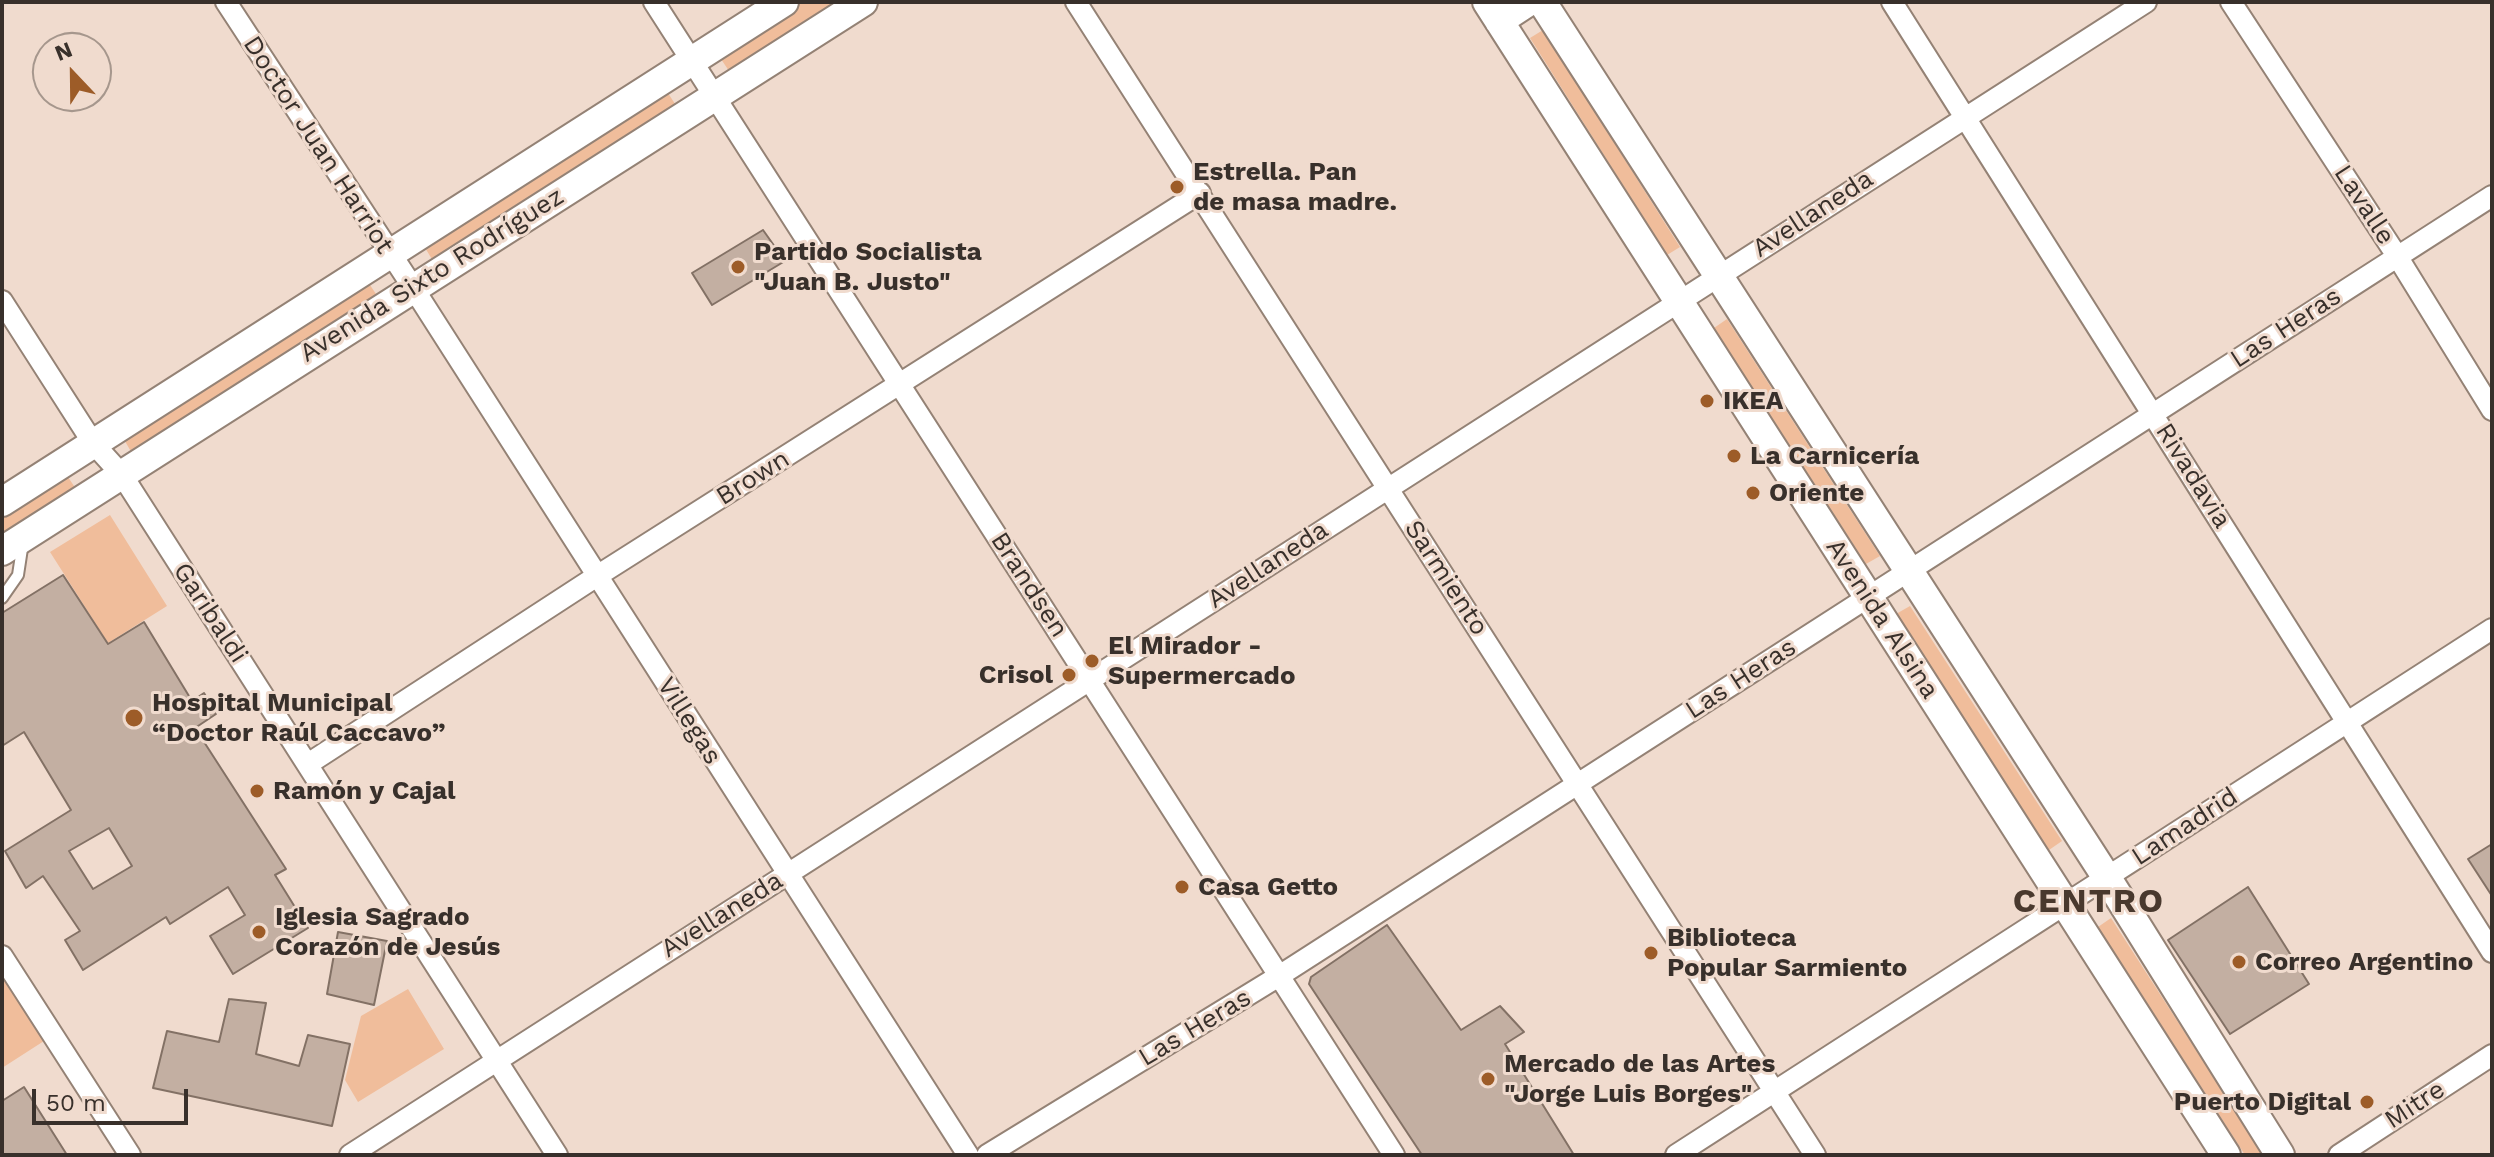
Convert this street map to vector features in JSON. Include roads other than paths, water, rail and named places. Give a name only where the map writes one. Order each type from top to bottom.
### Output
[{"type":"main road","name":"Avenida Sixto Rodríguez","points":[[2,502],[784,2]]},
{"type":"main road","name":"Avenida Sixto Rodríguez","points":[[13,545],[412,286],[863,2]]},
{"type":"main road","points":[[1493,11],[1528,2]]},
{"type":"main road","name":"Avenida Alsina","points":[[1542,2],[2107,878],[2280,1155]]},
{"type":"main road","name":"Avenida Alsina","points":[[1493,11],[2226,1155]]},
{"type":"street","name":"Doctor Juan Harriot","points":[[226,2],[412,286]]},
{"type":"street","name":"Brandsen","points":[[654,2],[1394,1155]]},
{"type":"street","name":"Sarmiento","points":[[1076,2],[1815,1155]]},
{"type":"street","name":"Rivadavia","points":[[1892,2],[2492,952]]},
{"type":"street","name":"Avellaneda","points":[[350,1155],[496,1058],[2146,2]]},
{"type":"street","name":"Lavalle","points":[[2231,2],[2397,256],[2492,410]]},
{"type":"street","name":"Brown","points":[[308,764],[597,576],[901,386],[1200,193]]},
{"type":"street","name":"Las Heras","points":[[987,1155],[1279,976],[2492,196]]},
{"type":"street","name":"Villegas","points":[[412,286],[968,1155]]},
{"type":"street","name":"Garibaldi","points":[[2,301],[93,443],[122,475],[557,1155]]},
{"type":"street","name":"Lamadrid","points":[[1676,1155],[2492,629]]},
{"type":"street","points":[[2,956],[130,1155]]},
{"type":"street","name":"Mitre","points":[[2339,1155],[2492,1055]]},
{"type":"lane","points":[[2,598],[18,575],[13,545]]},
{"type":"place","name":"Estrella. Pan de masa madre.","points":[[1177,187]]},
{"type":"place","name":"Partido Socialista \"Juan B. Justo\"","points":[[738,267]]},
{"type":"place","name":"IKEA","points":[[1707,401]]},
{"type":"place","name":"La Carnicería","points":[[1734,456]]},
{"type":"place","name":"Oriente","points":[[1753,493]]},
{"type":"place","name":"El Mirador - Supermercado","points":[[1092,661]]},
{"type":"place","name":"Crisol","points":[[1069,675]]},
{"type":"place","name":"Hospital Municipal “Doctor Raúl Caccavo”","points":[[134,718]]},
{"type":"place","name":"Ramón y Cajal","points":[[257,791]]},
{"type":"place","name":"Casa Getto","points":[[1182,887]]},
{"type":"place","name":"Iglesia Sagrado Corazón de Jesús","points":[[259,932]]},
{"type":"place","name":"Biblioteca Popular Sarmiento","points":[[1651,953]]},
{"type":"place","name":"Correo Argentino","points":[[2239,962]]},
{"type":"place","name":"Mercado de las Artes \"Jorge Luis Borges\"","points":[[1488,1079]]},
{"type":"place","name":"Puerto Digital","points":[[2367,1102]]},
{"type":"district","name":"CENTRO","points":[[2089,902]]}]
